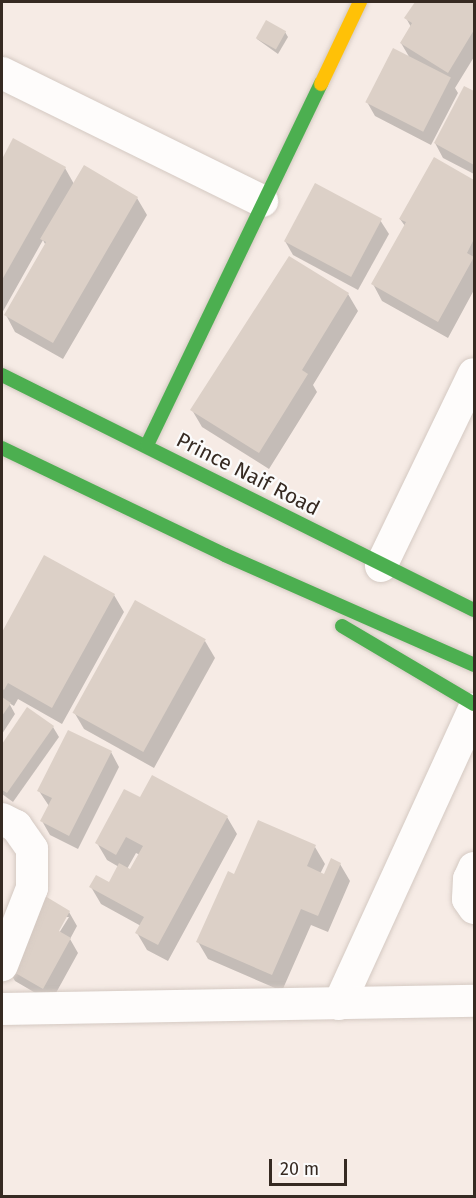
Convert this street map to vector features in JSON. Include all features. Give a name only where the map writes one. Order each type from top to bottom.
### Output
[{"type":"main road","points":[[147,446],[354,3]]},
{"type":"main road","name":"Prince Naif Road","points":[[2,375],[147,446],[381,566],[474,610]]},
{"type":"main road","points":[[2,448],[225,555],[474,664]]},
{"type":"main road","points":[[225,555],[474,704]]},
{"type":"main road","points":[[431,589],[474,600]]},
{"type":"street","points":[[2,73],[262,201]]},
{"type":"street","points":[[381,566],[474,374]]},
{"type":"street","points":[[339,1004],[474,709]]},
{"type":"street","points":[[2,819],[16,826],[32,849],[32,888],[2,965]]},
{"type":"street","points":[[474,868],[469,879],[468,898],[474,908]]},
{"type":"street","points":[[2,1009],[474,1001]]},
{"type":"building","points":[[415,2],[474,2],[474,30],[448,73],[400,43],[412,23],[404,18]]},
{"type":"building","points":[[266,20],[286,31],[276,50],[256,38]]},
{"type":"building","points":[[393,48],[451,78],[423,132],[365,102]]},
{"type":"building","points":[[464,86],[474,91],[474,165],[434,143]]},
{"type":"building","points":[[13,138],[66,167],[2,280],[2,159]]},
{"type":"building","points":[[434,157],[474,180],[474,239],[467,253],[474,257],[438,322],[371,284],[406,222],[399,219]]},
{"type":"building","points":[[84,165],[138,197],[53,343],[4,315],[46,242],[40,239]]},
{"type":"building","points":[[315,183],[382,219],[351,277],[284,241]]},
{"type":"building","points":[[289,256],[349,293],[302,370],[308,374],[259,453],[190,410]]},
{"type":"building","points":[[44,555],[115,594],[52,708],[8,683],[4,690],[2,688],[2,632]]},
{"type":"building","points":[[135,600],[206,639],[143,752],[72,713]]},
{"type":"building","points":[[2,697],[11,703],[2,716]]},
{"type":"building","points":[[27,707],[54,726],[7,793],[2,790],[2,744]]},
{"type":"building","points":[[68,730],[112,751],[69,836],[40,821],[52,798],[37,791]]},
{"type":"building","points":[[152,775],[228,816],[158,945],[135,933],[144,917],[89,887],[96,875],[109,882],[119,863],[130,869],[143,846],[126,837],[116,855],[95,843],[124,789],[140,797]]},
{"type":"building","points":[[258,820],[316,845],[307,866],[324,874],[331,858],[341,863],[318,916],[301,909],[272,975],[196,942],[228,871],[234,874]]},
{"type":"building","points":[[45,896],[70,911],[59,931],[71,938],[43,989],[5,967]]},
{"type":"traffic: fast","points":[[147,445],[321,84]]},
{"type":"traffic: fast","points":[[2,375],[474,610]]},
{"type":"traffic: fast","points":[[2,448],[225,555],[474,665]]},
{"type":"traffic: fast","points":[[342,626],[474,704]]},
{"type":"traffic: slow","points":[[321,84],[360,2]]}]
